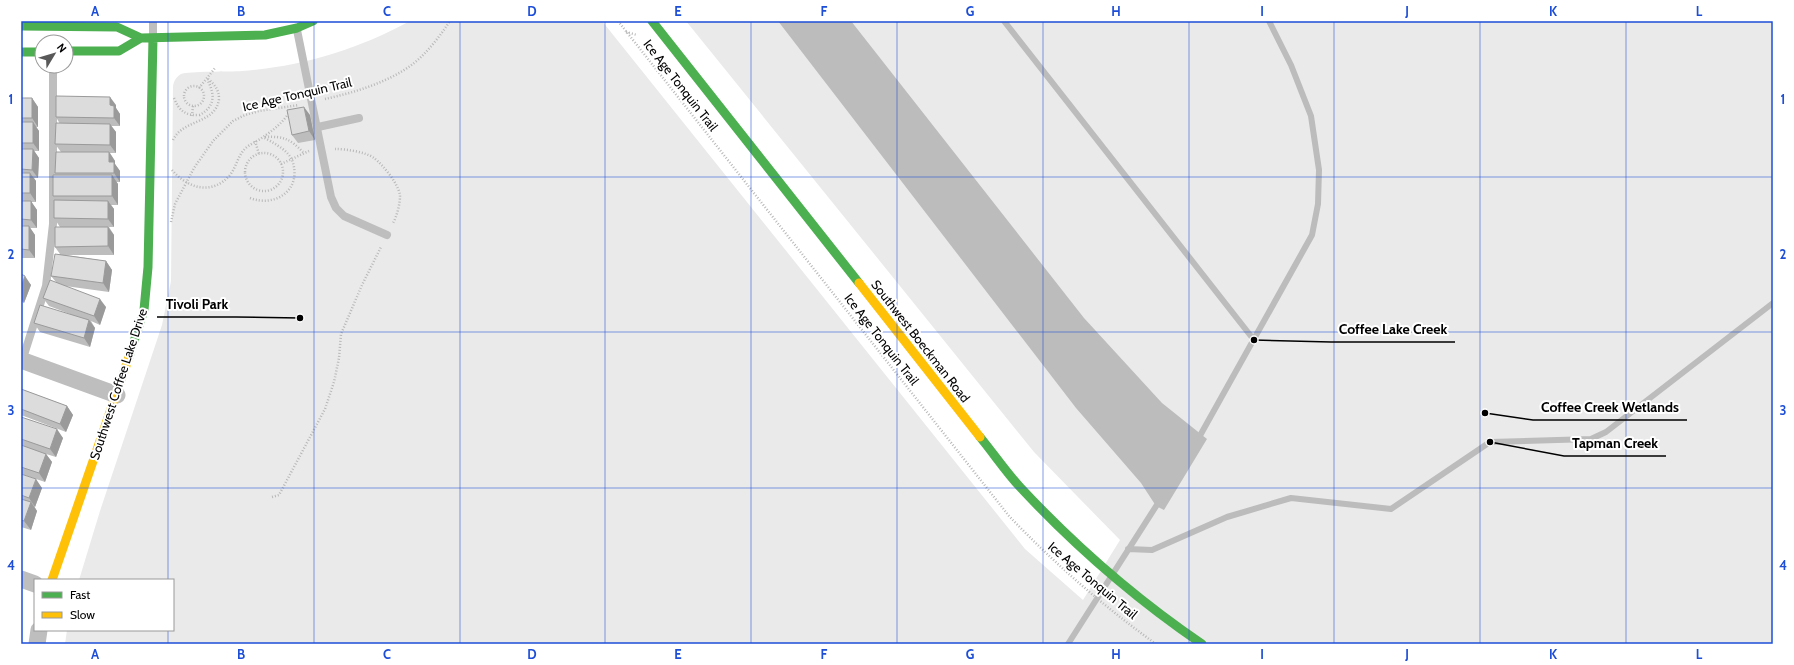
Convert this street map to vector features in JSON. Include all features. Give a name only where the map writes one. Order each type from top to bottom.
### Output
[{"type":"street","points":[[21,26],[117,27],[141,38],[154,38],[265,35],[297,28],[313,21]]},
{"type":"street","name":"Southwest Boeckman Road","points":[[652,21],[1019,486],[1093,560],[1154,610],[1202,644]]},
{"type":"street","points":[[74,51],[119,51],[141,38]]},
{"type":"street","name":"Southwest Coffee Lake Drive","points":[[52,579],[117,395],[144,310],[148,267],[154,38]]},
{"type":"street","points":[[21,52],[34,52]]},
{"type":"street","points":[[21,361],[117,395]]},
{"type":"street","points":[[21,579],[34,584]]},
{"type":"street","points":[[37,644],[39,631]]},
{"type":"lane","points":[[153,21],[154,38]]},
{"type":"lane","points":[[297,28],[331,197],[336,208],[344,216],[387,235]]},
{"type":"lane","points":[[21,361],[46,286],[53,224],[53,74]]},
{"type":"lane","points":[[318,127],[359,118]]},
{"type":"path","name":"Ice Age Tonquin Trail","points":[[170,229],[176,204],[194,168],[213,140],[233,121],[245,115],[259,111],[344,95],[404,71],[423,56],[450,21]]},
{"type":"path","name":"Ice Age Tonquin Trail","points":[[618,21],[1009,516],[1039,548],[1109,609],[1156,644]]},
{"type":"path","points":[[199,88],[215,68]]},
{"type":"path","points":[[174,98],[180,110],[186,114],[192,116],[200,115],[212,106],[214,97],[207,78]]},
{"type":"path","points":[[171,144],[175,135],[181,129],[205,118],[212,113],[218,104],[219,94],[215,85],[207,78]]},
{"type":"path","points":[[190,87],[199,88],[203,93],[203,99],[199,104],[193,106],[187,103],[184,94],[190,87]]},
{"type":"path","points":[[192,116],[193,106]]},
{"type":"path","points":[[171,168],[186,184],[198,188],[210,187],[223,181],[230,175],[240,154],[248,146],[263,138],[281,123],[287,116],[292,106]]},
{"type":"path","points":[[263,138],[276,137],[291,141],[303,152]]},
{"type":"path","points":[[250,198],[257,201],[268,201],[282,197],[288,191],[292,183],[294,171],[291,159],[276,144],[263,138]]},
{"type":"path","points":[[256,141],[259,154]]},
{"type":"path","points":[[272,497],[279,495],[325,409],[334,382],[339,358],[341,334],[362,285],[396,218],[400,196],[390,174],[373,157],[348,150],[322,148],[303,152],[281,164]]},
{"type":"path","points":[[259,154],[270,154],[279,160],[283,171],[279,183],[268,190],[262,191],[256,189],[246,180],[246,167],[253,156],[259,154]]},
{"type":"shaded area","points":[[410,21],[602,21],[1025,549],[1083,600],[1120,540],[1034,452],[686,21],[1773,21],[1773,644],[65,644],[67,631],[174,631],[174,579],[79,579],[100,511],[162,325],[171,281],[174,82],[178,76],[185,73],[264,69],[307,61],[350,48],[391,31]]},
{"type":"shaded area","points":[[778,21],[851,21],[1084,318],[1162,403],[1207,439],[1164,510],[1156,506],[1141,483],[1076,408]]},
{"type":"building","points":[[56,96],[110,97],[110,105],[114,106],[114,118],[56,117]]},
{"type":"building","points":[[21,98],[32,98],[32,118],[21,118]]},
{"type":"building","points":[[304,107],[309,131],[292,135],[287,110]]},
{"type":"building","points":[[21,122],[33,122],[33,143],[21,143]]},
{"type":"building","points":[[56,123],[110,124],[110,145],[55,144]]},
{"type":"building","points":[[21,149],[33,149],[32,170],[21,169]]},
{"type":"building","points":[[56,152],[109,152],[109,162],[114,162],[114,173],[55,173]]},
{"type":"building","points":[[21,173],[30,173],[30,193],[21,193]]},
{"type":"building","points":[[53,175],[112,175],[112,196],[53,196]]},
{"type":"building","points":[[54,200],[108,201],[108,219],[54,218]]},
{"type":"building","points":[[21,201],[31,201],[31,220],[21,219]]},
{"type":"building","points":[[21,226],[29,226],[29,250],[21,249]]},
{"type":"building","points":[[55,227],[108,227],[108,246],[55,247]]},
{"type":"building","points":[[55,254],[106,261],[103,283],[51,276]]},
{"type":"building","points":[[21,274],[25,276],[21,287]]},
{"type":"building","points":[[50,280],[100,299],[94,316],[43,298]]},
{"type":"building","points":[[40,305],[89,320],[84,338],[34,323]]},
{"type":"building","points":[[21,389],[67,406],[60,424],[21,409]]},
{"type":"building","points":[[21,417],[57,429],[50,449],[21,439]]},
{"type":"building","points":[[21,445],[46,454],[39,473],[21,467]]},
{"type":"building","points":[[21,474],[36,479],[29,498],[21,495]]},
{"type":"building","points":[[21,499],[31,502],[24,521],[21,520]]},
{"type":"waterway","points":[[1004,21],[1254,340]]},
{"type":"waterway","points":[[1197,441],[1312,235],[1318,204],[1319,170],[1311,116],[1291,65],[1269,21]]},
{"type":"waterway","points":[[1128,549],[1152,550],[1227,517],[1291,498],[1391,509],[1490,442],[1591,439],[1606,432],[1773,303]]},
{"type":"waterway","points":[[1068,644],[1160,500]]},
{"type":"traffic: fast","points":[[74,51],[119,51],[141,38],[265,35],[297,28],[313,21]]},
{"type":"traffic: fast","points":[[652,21],[859,283]]},
{"type":"traffic: fast","points":[[21,26],[117,27],[141,38]]},
{"type":"traffic: fast","points":[[129,357],[144,310],[148,267],[153,38]]},
{"type":"traffic: fast","points":[[21,52],[34,52]]},
{"type":"traffic: fast","points":[[980,437],[1020,487],[1084,551],[1153,609],[1202,644]]},
{"type":"traffic: slow","points":[[859,283],[980,437]]},
{"type":"traffic: slow","points":[[52,579],[129,357]]},
{"type":"place","name":"Tivoli Park","points":[[300,318]]},
{"type":"place","name":"Coffee Lake Creek","points":[[1254,340]]},
{"type":"place","name":"Coffee Creek Wetlands","points":[[1485,413]]},
{"type":"place","name":"Tapman Creek","points":[[1490,442]]}]
